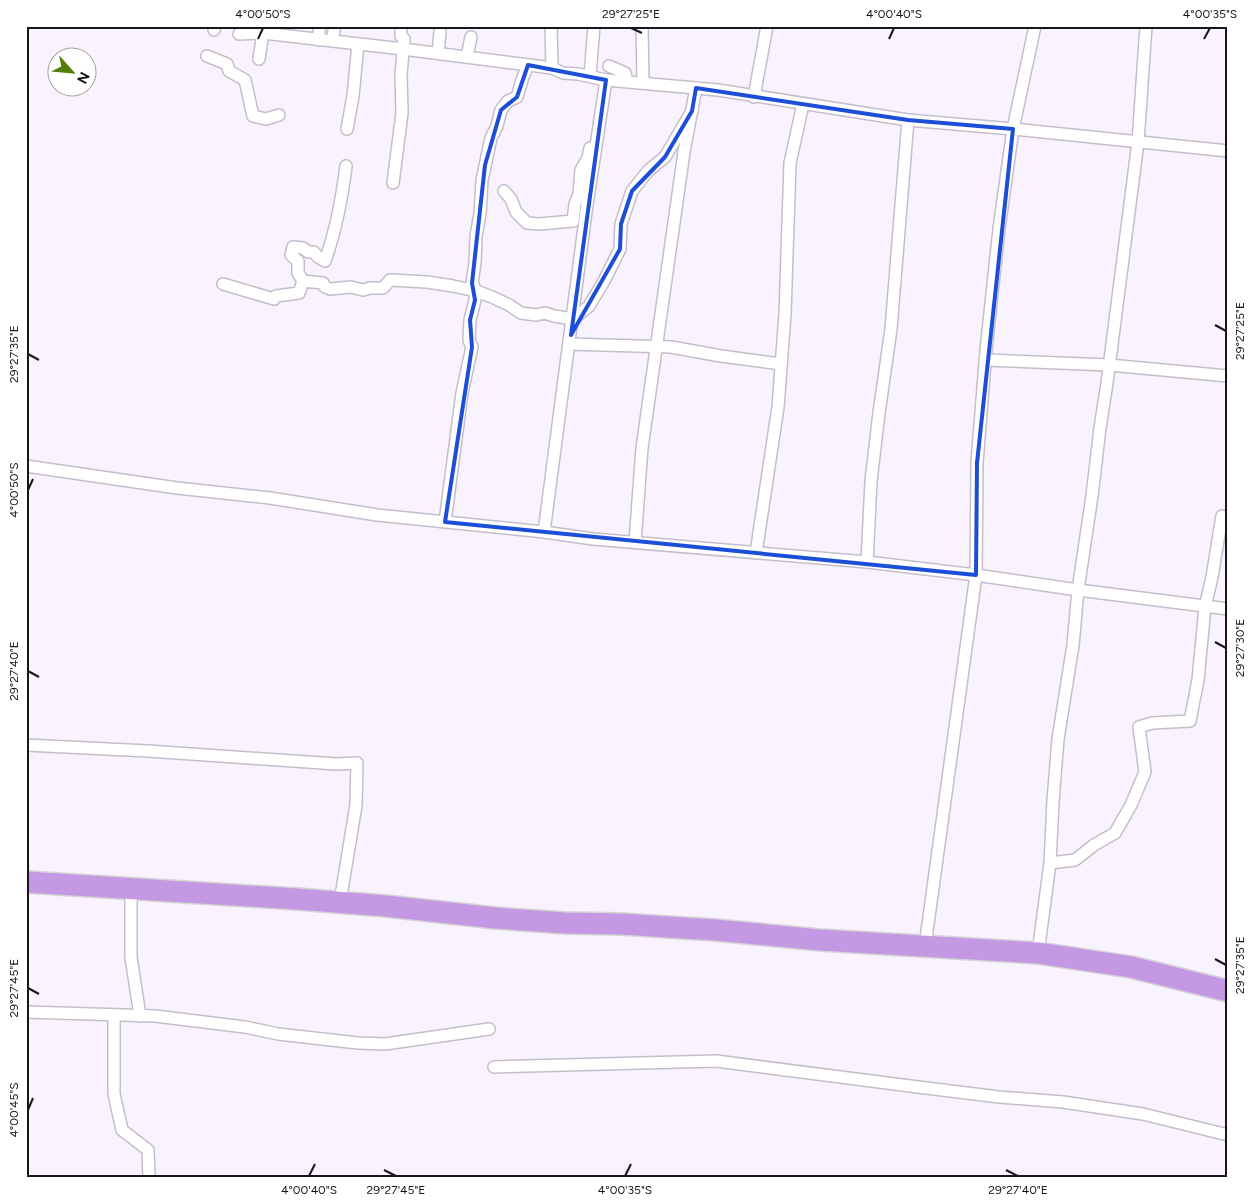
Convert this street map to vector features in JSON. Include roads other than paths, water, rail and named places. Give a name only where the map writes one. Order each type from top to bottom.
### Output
[{"type":"highway","points":[[26,882],[340,902],[565,923],[621,924],[715,930],[820,940],[1038,952],[1131,966],[1228,991]]},
{"type":"street","points":[[319,40],[320,26]]},
{"type":"street","points":[[332,42],[335,26]]},
{"type":"street","points":[[392,183],[402,113],[401,75],[404,39],[401,36],[401,26]]},
{"type":"street","points":[[551,26],[552,68]]},
{"type":"street","points":[[590,76],[587,55],[594,26]]},
{"type":"street","points":[[642,26],[643,82]]},
{"type":"street","points":[[754,96],[767,26]]},
{"type":"street","points":[[925,946],[976,575],[977,463],[999,229],[1013,129],[1035,26]]},
{"type":"street","points":[[1038,952],[1050,863],[1058,738],[1073,645],[1078,590],[1138,142],[1146,26]]},
{"type":"street","points":[[259,59],[266,31]]},
{"type":"street","points":[[239,34],[266,31],[332,42],[403,48],[552,68],[564,73],[606,80],[696,88],[908,120],[1228,151]]},
{"type":"street","points":[[438,53],[440,32]]},
{"type":"street","points":[[467,57],[471,37]]},
{"type":"street","points":[[347,129],[353,96],[358,44]]},
{"type":"street","points":[[207,56],[227,64],[229,71],[245,80],[253,116],[266,119],[278,115]]},
{"type":"street","points":[[445,522],[462,393],[472,347],[469,340],[470,320],[476,291],[472,283],[482,180],[491,138],[497,126],[501,110],[508,100],[517,97],[528,65]]},
{"type":"street","points":[[609,66],[625,72],[627,81]]},
{"type":"street","points":[[544,532],[586,212],[606,80]]},
{"type":"street","points":[[636,542],[642,448],[655,347],[684,152],[696,88]]},
{"type":"street","points":[[504,191],[511,199],[516,212],[527,223],[539,224],[573,221],[575,204],[579,194],[581,170],[588,158],[592,142],[597,103],[604,94]]},
{"type":"street","points":[[756,553],[778,407],[787,261],[790,163],[803,104]]},
{"type":"street","points":[[303,281],[323,282],[325,287],[330,289],[351,287],[363,290],[383,288],[390,280],[427,282],[476,291],[509,304],[521,312],[536,315],[545,313],[573,319],[589,306],[620,250],[621,224],[632,191],[648,171],[665,157],[692,111]]},
{"type":"street","points":[[867,562],[871,481],[891,329],[908,120]]},
{"type":"street","points":[[224,284],[274,299],[276,296],[299,294],[303,281],[298,273],[298,261],[291,255],[293,247],[314,252],[325,261],[334,236],[346,166]]},
{"type":"street","points":[[569,344],[671,347],[781,364]]},
{"type":"street","points":[[986,360],[1109,365],[1228,376]]},
{"type":"street","points":[[26,466],[177,488],[270,498],[377,515],[544,532],[593,539],[867,562],[1228,609]]},
{"type":"street","points":[[1050,863],[1074,860],[1094,845],[1115,833],[1131,806],[1145,772],[1139,726],[1152,723],[1190,721],[1198,680],[1206,607],[1222,516],[1228,519]]},
{"type":"street","points":[[26,745],[336,764],[357,763],[356,805],[340,902]]},
{"type":"street","points":[[132,889],[131,957],[140,1016]]},
{"type":"street","points":[[26,1012],[155,1016],[246,1027],[278,1034],[384,1044],[489,1029]]},
{"type":"street","points":[[114,1015],[114,1094],[122,1130],[148,1150],[149,1177]]},
{"type":"street","points":[[494,1067],[716,1060],[918,1088],[1063,1102],[1143,1114],[1228,1135]]}]
